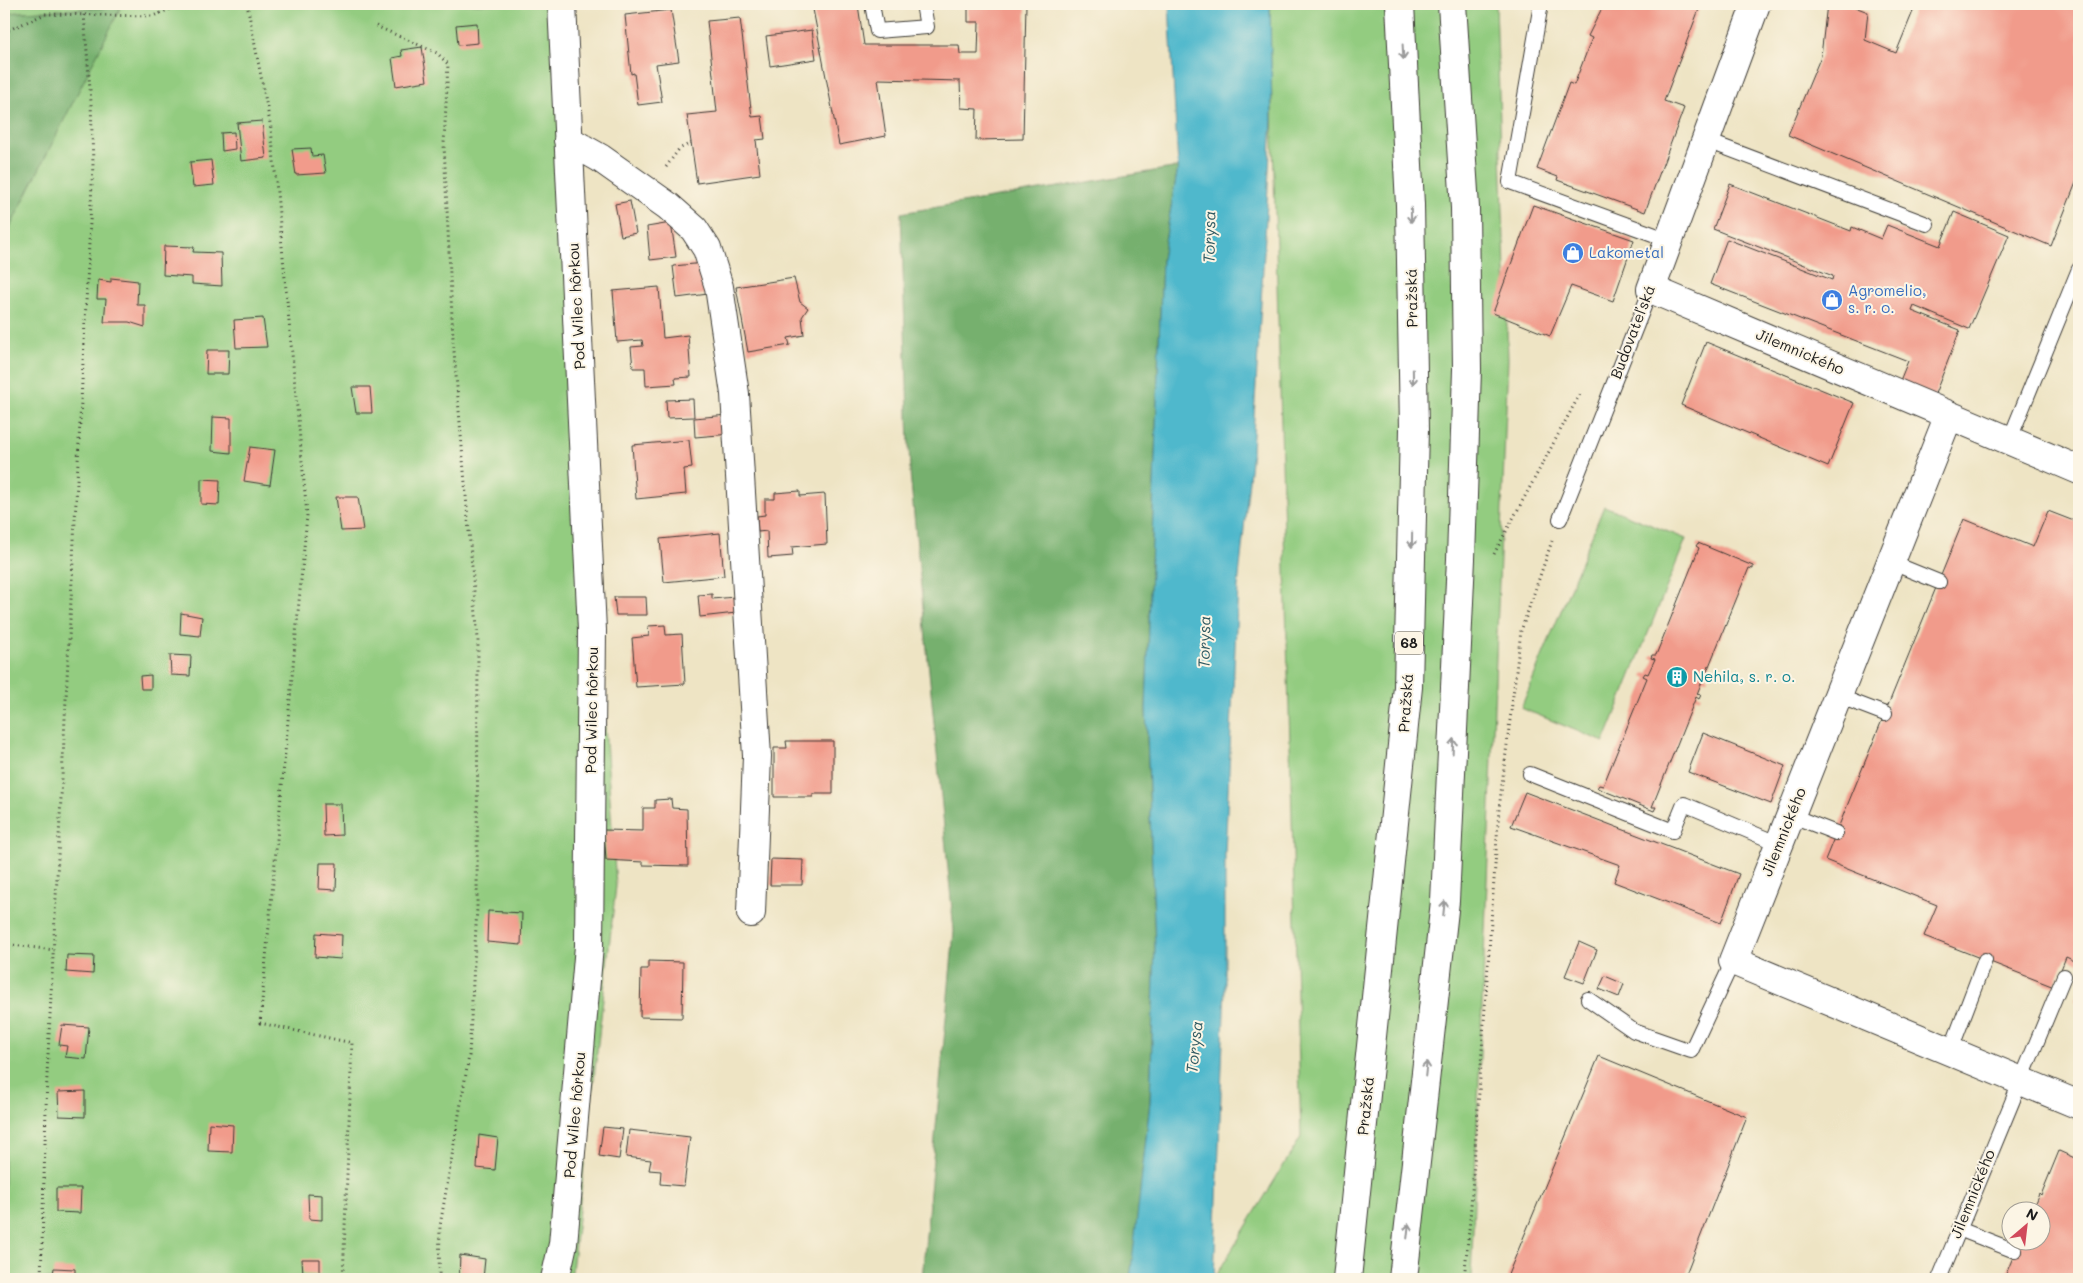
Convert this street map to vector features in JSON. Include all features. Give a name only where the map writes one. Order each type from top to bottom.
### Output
[{"type":"street","name":"Pod Wilec hôrkou","points":[[555,1279],[563,1244],[589,946],[592,630],[562,4]]},
{"type":"street","name":"Pražská","points":[[1347,1279],[1408,687],[1414,429],[1410,205],[1400,4]]},
{"type":"street","points":[[1403,1279],[1445,901],[1461,559],[1467,369],[1465,208],[1452,4]]},
{"type":"street","name":"Budovateľská","points":[[1651,289],[1756,4]]},
{"type":"street","points":[[568,140],[600,158],[668,206],[694,229],[706,249],[718,288],[735,394],[757,756],[752,913]]},
{"type":"street","name":"Jilemnického","points":[[1651,289],[2079,470]]},
{"type":"street","name":"Jilemnického","points":[[1732,961],[1949,415]]},
{"type":"street","points":[[1732,961],[2079,1105]]},
{"type":"lane","points":[[872,4],[877,31],[927,26],[923,4]]},
{"type":"lane","points":[[1541,4],[1510,182],[1669,240]]},
{"type":"lane","points":[[1706,140],[1927,224]]},
{"type":"lane","points":[[2009,441],[2079,269]]},
{"type":"lane","name":"Budovateľská","points":[[1560,519],[1651,289]]},
{"type":"lane","points":[[1890,562],[1939,582]]},
{"type":"lane","points":[[1838,696],[1885,714]]},
{"type":"lane","points":[[1530,774],[1673,831],[1684,804],[1779,844]]},
{"type":"lane","points":[[1790,815],[1836,834]]},
{"type":"lane","points":[[1950,1052],[1985,960]]},
{"type":"lane","points":[[1588,999],[1634,1031],[1691,1051],[1732,961]]},
{"type":"lane","name":"Jilemnického","points":[[1939,1279],[2064,976]]},
{"type":"lane","points":[[1959,1229],[2015,1251]]},
{"type":"path","points":[[4,32],[45,14],[153,16],[183,4]]},
{"type":"path","points":[[247,4],[271,128],[307,515],[260,1023],[352,1043],[343,1279]]},
{"type":"path","points":[[41,1279],[47,1075],[93,164],[91,102],[84,14]]},
{"type":"path","points":[[376,26],[437,53],[448,64],[444,144],[453,339],[478,639],[478,908],[469,1056],[440,1226],[439,1279]]},
{"type":"path","points":[[1464,1279],[1471,1210],[1499,809],[1521,631],[1560,519]]},
{"type":"path","points":[[4,944],[54,950]]},
{"type":"green space","points":[[4,4],[572,4],[580,361],[616,886],[571,1279],[4,1279],[4,239],[120,7],[4,13]]},
{"type":"green space","points":[[1270,4],[1496,4],[1508,359],[1471,1279],[1214,1279],[1301,1137]]},
{"type":"green space","points":[[121,7],[4,239],[4,13]]},
{"type":"green space","points":[[1178,167],[1162,259],[1146,708],[1155,947],[1150,1102],[1131,1279],[922,1279],[954,931],[910,473],[901,213]]},
{"type":"green space","points":[[1604,506],[1686,539],[1604,742],[1521,708]]},
{"type":"water","name":"Torysa","points":[[1169,4],[1270,4],[1272,120],[1252,451],[1238,587],[1225,853],[1225,987],[1214,1279],[1130,1279],[1150,1102],[1155,947],[1146,708],[1162,259],[1178,167]]},
{"type":"building","points":[[812,4],[842,4],[843,8],[858,5],[864,45],[959,45],[960,54],[978,54],[979,22],[968,22],[968,4],[1026,4],[1023,139],[976,140],[977,109],[961,108],[960,81],[878,79],[886,136],[839,145]]},
{"type":"building","points":[[1604,4],[1701,4],[1664,101],[1684,108],[1645,212],[1557,180],[1558,177],[1537,169],[1569,83],[1574,85],[1592,38],[1588,36]]},
{"type":"building","points":[[1827,4],[1847,4],[1868,12],[1865,40],[1896,53],[1916,4],[2079,4],[2079,175],[2051,246],[1788,135],[1821,56]]},
{"type":"building","points":[[671,10],[679,61],[656,64],[662,102],[638,105],[634,73],[631,74],[625,15]]},
{"type":"building","points":[[740,18],[752,117],[762,116],[765,139],[756,140],[760,174],[697,183],[687,115],[717,112],[707,21]]},
{"type":"building","points":[[477,23],[478,43],[458,45],[456,25]]},
{"type":"building","points":[[812,30],[816,59],[770,66],[766,36]]},
{"type":"building","points":[[422,47],[427,81],[396,86],[392,58],[402,56],[401,50]]},
{"type":"building","points":[[262,121],[266,158],[241,161],[237,123]]},
{"type":"building","points":[[234,132],[235,149],[222,151],[221,133]]},
{"type":"building","points":[[311,148],[312,156],[323,155],[326,173],[296,175],[292,149]]},
{"type":"building","points":[[211,160],[214,185],[193,187],[190,162]]},
{"type":"building","points":[[1730,184],[1851,231],[1852,227],[1881,239],[1887,225],[1940,246],[1954,212],[2009,235],[1969,329],[1914,306],[1912,311],[1960,330],[1931,404],[1897,388],[1908,361],[1710,284],[1727,239],[1832,280],[1833,276],[1713,229]]},
{"type":"building","points":[[630,201],[636,233],[621,236],[615,204]]},
{"type":"building","name":"Lakometal","points":[[1533,205],[1634,240],[1613,301],[1571,286],[1550,336],[1493,313]]},
{"type":"building","points":[[671,223],[676,257],[650,260],[647,227]]},
{"type":"building","points":[[164,246],[194,247],[193,252],[221,253],[222,286],[192,284],[192,277],[163,275]]},
{"type":"building","points":[[705,263],[708,294],[677,298],[673,266]]},
{"type":"building","points":[[111,278],[138,281],[137,305],[145,305],[145,327],[129,322],[104,322],[106,299],[97,299],[98,280],[111,282]]},
{"type":"building","points":[[794,278],[800,302],[808,308],[802,317],[804,335],[788,338],[790,345],[748,352],[736,287]]},
{"type":"building","points":[[659,287],[663,338],[688,335],[691,377],[675,378],[676,384],[646,386],[645,368],[633,368],[631,347],[643,346],[642,340],[617,342],[613,291]]},
{"type":"building","points":[[263,318],[267,347],[236,348],[234,320]]},
{"type":"building","points":[[1706,342],[1854,403],[1828,467],[1681,405]]},
{"type":"building","points":[[207,350],[229,350],[228,374],[206,374]]},
{"type":"building","points":[[352,387],[370,387],[372,413],[356,413]]},
{"type":"building","points":[[693,399],[694,417],[667,418],[666,400]]},
{"type":"building","points":[[728,415],[731,434],[695,437],[694,418]]},
{"type":"building","points":[[213,417],[231,418],[231,453],[212,451]]},
{"type":"building","points":[[689,440],[692,468],[684,469],[686,494],[636,499],[632,445]]},
{"type":"building","points":[[250,447],[275,450],[270,485],[244,481]]},
{"type":"building","points":[[201,479],[220,480],[219,505],[201,504]]},
{"type":"building","points":[[800,491],[800,496],[825,494],[827,544],[792,547],[793,556],[768,558],[767,531],[758,532],[757,516],[765,515],[765,499],[775,499],[775,493]]},
{"type":"building","points":[[336,497],[358,497],[363,530],[341,531]]},
{"type":"building","points":[[2048,511],[2079,523],[2079,963],[2066,957],[2054,987],[1924,936],[1937,905],[1825,860],[1964,519],[2033,547]]},
{"type":"building","points":[[720,533],[724,576],[664,582],[660,539]]},
{"type":"building","name":"Nehila, s. r. o.","points":[[1698,543],[1753,566],[1753,569],[1749,568],[1705,676],[1708,677],[1707,680],[1703,679],[1697,694],[1701,695],[1699,699],[1696,697],[1652,807],[1656,807],[1654,811],[1597,788],[1599,785],[1603,786],[1647,678],[1643,676],[1645,673],[1648,674],[1655,659],[1651,658],[1652,655],[1656,655],[1699,548],[1696,546]]},
{"type":"building","points":[[712,594],[712,599],[735,597],[736,613],[700,617],[698,595]]},
{"type":"building","points":[[614,597],[646,597],[647,615],[616,615]]},
{"type":"building","points":[[181,613],[202,617],[200,636],[180,634]]},
{"type":"building","points":[[665,625],[666,635],[682,634],[685,684],[636,687],[632,638],[649,636],[648,626]]},
{"type":"building","points":[[170,655],[191,656],[190,676],[171,675]]},
{"type":"building","points":[[151,675],[151,689],[141,689],[140,676]]},
{"type":"building","points":[[1703,733],[1785,766],[1771,804],[1688,772]]},
{"type":"building","points":[[786,741],[833,741],[833,794],[813,794],[813,797],[774,797],[774,748],[787,748]]},
{"type":"building","points":[[1525,792],[1739,874],[1721,923],[1614,882],[1620,865],[1511,826]]},
{"type":"building","points":[[671,799],[672,808],[687,809],[688,866],[643,865],[643,862],[606,860],[604,830],[643,831],[643,808],[655,808],[655,800]]},
{"type":"building","points":[[323,804],[341,804],[342,835],[324,836]]},
{"type":"building","points":[[771,859],[803,860],[802,885],[770,885]]},
{"type":"building","points":[[320,863],[337,863],[336,890],[319,889]]},
{"type":"building","points":[[488,911],[522,913],[521,945],[487,942]]},
{"type":"building","points":[[316,933],[342,935],[341,959],[315,957]]},
{"type":"building","points":[[1579,942],[1597,950],[1584,983],[1565,976]]},
{"type":"building","points":[[67,955],[94,956],[93,974],[66,972]]},
{"type":"building","points":[[648,961],[683,962],[682,1018],[640,1017],[641,969],[648,969]]},
{"type":"building","points":[[1605,976],[1624,984],[1619,997],[1599,989]]},
{"type":"building","points":[[2079,989],[2079,1002],[2075,1000]]},
{"type":"building","points":[[62,1025],[89,1027],[86,1059],[65,1057],[67,1046],[59,1045]]},
{"type":"building","points":[[1599,1056],[1747,1117],[1684,1279],[1512,1279],[1507,1277]]},
{"type":"building","points":[[85,1091],[85,1117],[59,1116],[58,1092]]},
{"type":"building","points":[[209,1123],[233,1125],[232,1152],[208,1151]]},
{"type":"building","points":[[603,1127],[623,1129],[619,1159],[599,1156]]},
{"type":"building","points":[[629,1130],[690,1137],[684,1186],[660,1184],[661,1171],[649,1170],[651,1160],[626,1157]]},
{"type":"building","points":[[479,1135],[498,1138],[495,1170],[477,1168]]},
{"type":"building","points":[[2059,1151],[2079,1160],[2079,1279],[2004,1279],[2016,1250],[2050,1250],[2050,1200],[2036,1200],[2039,1193],[2041,1195]]},
{"type":"building","points":[[56,1188],[81,1188],[80,1213],[56,1212]]},
{"type":"building","points":[[308,1194],[322,1195],[322,1220],[309,1219]]},
{"type":"building","points":[[460,1255],[485,1259],[483,1279],[459,1279]]},
{"type":"building","points":[[302,1259],[320,1259],[320,1275],[303,1274]]},
{"type":"building","points":[[54,1268],[75,1269],[75,1279],[52,1279]]},
{"type":"place","name":"Lakometal","points":[[1573,253]]},
{"type":"place","name":"Agromelio, s. r. o.","points":[[1832,300]]},
{"type":"place","name":"Nehila, s. r. o.","points":[[1677,677]]}]
